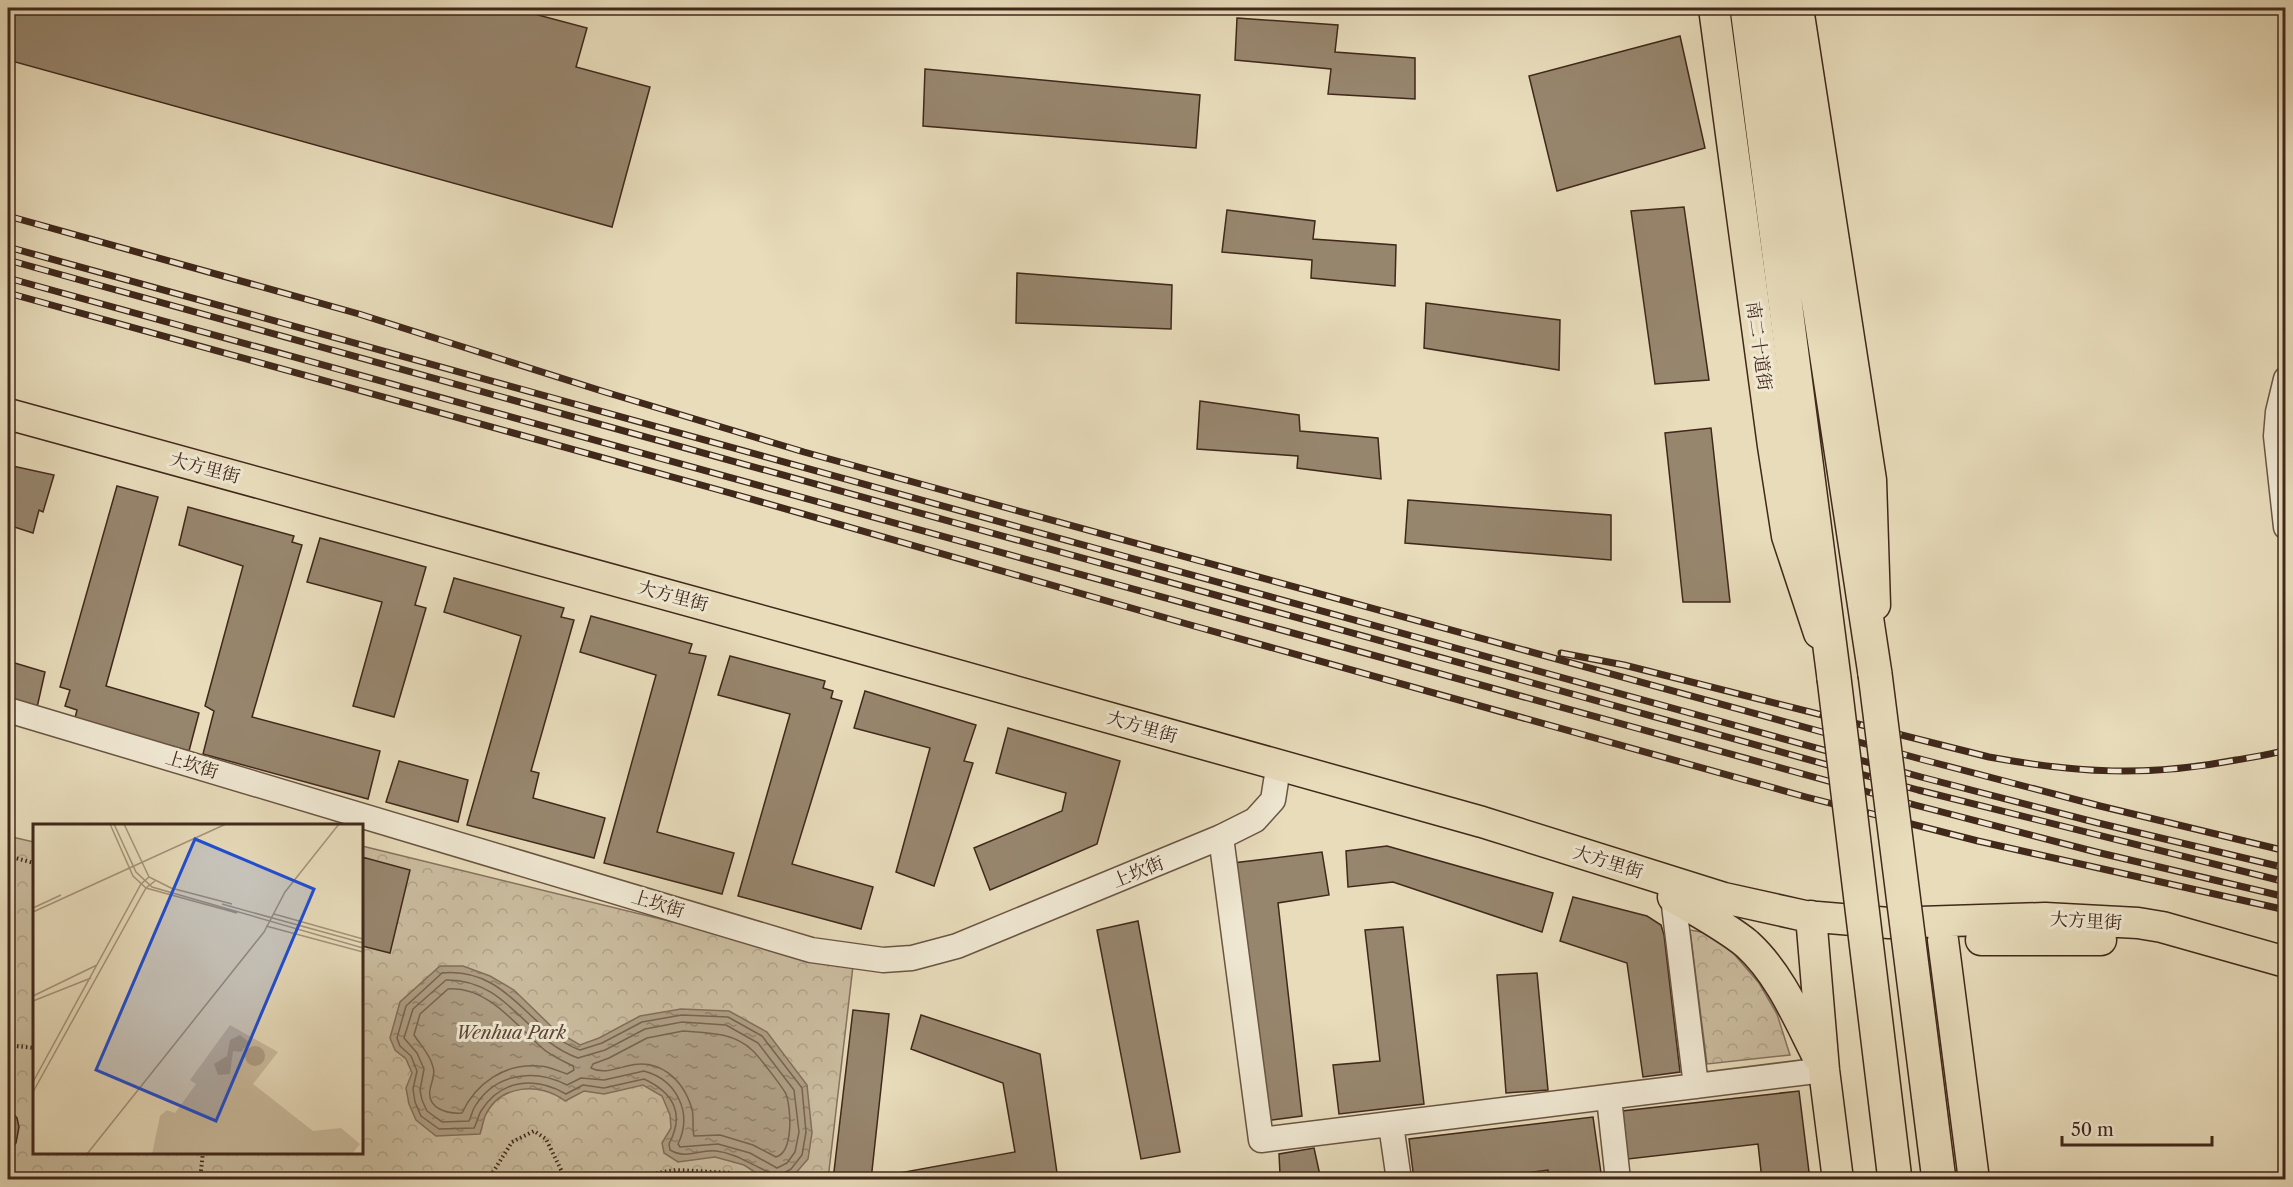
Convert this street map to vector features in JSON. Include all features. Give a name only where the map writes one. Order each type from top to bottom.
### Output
[{"type":"highway","points":[[1747,8],[1834,678],[1895,1179]]},
{"type":"highway","points":[[1774,8],[1875,674],[1939,1179]]},
{"type":"main road","name":"南二十道街","points":[[1714,8],[1787,536],[1834,678]]},
{"type":"main road","points":[[1798,8],[1871,480],[1875,555],[1875,674]]},
{"type":"main road","name":"大方里街","points":[[8,414],[1390,796],[1482,822],[1724,898],[1812,922],[1943,940],[2073,939],[2130,942],[2168,948],[2286,981]]},
{"type":"main road","name":"大方里街","points":[[8,427],[1276,781],[1755,920],[1889,923],[2045,918],[2138,923],[2173,930],[2286,962]]},
{"type":"main road","points":[[1673,897],[1746,944],[1770,970],[1786,994],[1824,1070]]},
{"type":"main road","points":[[1812,922],[1824,1070],[1838,1179]]},
{"type":"main road","points":[[1943,940],[1974,1179]]},
{"type":"street","points":[[2286,379],[2278,412],[2276,436],[2286,527]]},
{"type":"street","name":"上坎街","points":[[8,710],[800,947],[883,960],[912,958],[957,945],[1221,837],[1255,820],[1273,800],[1276,781]]},
{"type":"street","points":[[1221,837],[1261,1140],[1824,1070]]},
{"type":"street","points":[[1673,897],[1696,1086]]},
{"type":"street","points":[[1609,1098],[1618,1179]]},
{"type":"street","points":[[1391,1125],[1399,1179]]},
{"type":"path","points":[[8,856],[33,863]]},
{"type":"path","points":[[8,1045],[33,1048]]},
{"type":"path","points":[[488,1179],[512,1142],[534,1131],[546,1139],[566,1179]]},
{"type":"path","points":[[200,1179],[203,1154]]},
{"type":"path","points":[[631,1179],[676,1170],[732,1173],[735,1179]]},
{"type":"green space","name":"Wenhua Park","points":[[8,836],[33,842],[33,1154],[363,1154],[363,846],[853,966],[828,1179],[8,1179]]},
{"type":"green space","points":[[1690,930],[1712,934],[1734,954],[1759,983],[1777,1014],[1790,1055],[1707,1064]]},
{"type":"water","points":[[440,966],[463,966],[490,976],[514,990],[556,1031],[580,1045],[599,1038],[640,1016],[681,1009],[729,1011],[767,1032],[807,1085],[812,1133],[808,1159],[794,1175],[778,1179],[761,1176],[744,1165],[715,1157],[678,1162],[664,1153],[662,1143],[671,1128],[670,1115],[662,1096],[643,1085],[604,1094],[584,1091],[565,1101],[544,1091],[521,1089],[500,1097],[492,1105],[485,1116],[480,1134],[436,1136],[416,1120],[409,1104],[406,1088],[412,1073],[406,1059],[395,1050],[390,1038],[400,1002]]},
{"type":"building","points":[[8,8],[512,8],[587,28],[576,67],[650,87],[612,227],[8,60]]},
{"type":"building","points":[[1237,18],[1338,25],[1335,52],[1415,58],[1415,99],[1328,94],[1331,69],[1235,60]]},
{"type":"building","points":[[1680,36],[1705,148],[1557,191],[1529,76]]},
{"type":"building","points":[[925,69],[1200,95],[1196,148],[923,126]]},
{"type":"building","points":[[1684,207],[1709,380],[1655,384],[1631,211]]},
{"type":"building","points":[[1227,210],[1315,221],[1313,239],[1396,245],[1395,286],[1311,278],[1312,260],[1222,252]]},
{"type":"building","points":[[1017,273],[1172,285],[1171,329],[1016,323]]},
{"type":"building","points":[[1426,303],[1560,320],[1559,370],[1424,348]]},
{"type":"building","points":[[1200,401],[1299,415],[1300,431],[1378,438],[1381,479],[1297,468],[1298,456],[1197,449]]},
{"type":"building","points":[[1711,428],[1730,602],[1683,602],[1665,433]]},
{"type":"building","points":[[8,465],[54,475],[43,512],[39,510],[33,533],[8,525]]},
{"type":"building","points":[[117,486],[158,497],[106,686],[199,713],[189,751],[75,718],[77,710],[65,706],[70,690],[60,687]]},
{"type":"building","points":[[1408,500],[1611,515],[1611,560],[1405,543]]},
{"type":"building","points":[[188,507],[294,536],[292,542],[302,545],[252,717],[380,751],[368,799],[203,754],[214,711],[205,706],[243,566],[179,545]]},
{"type":"building","points":[[320,538],[426,567],[415,605],[426,608],[394,717],[353,706],[382,602],[307,582]]},
{"type":"building","points":[[454,578],[564,608],[561,617],[574,620],[531,771],[539,773],[533,798],[605,818],[594,858],[467,825],[521,636],[444,612]]},
{"type":"building","points":[[591,616],[692,644],[689,653],[706,656],[657,832],[734,853],[722,894],[604,863],[656,675],[580,652]]},
{"type":"building","points":[[730,656],[825,681],[823,688],[833,691],[831,698],[842,701],[792,864],[873,887],[861,929],[738,896],[790,714],[718,695]]},
{"type":"building","points":[[8,661],[45,672],[36,712],[8,704]]},
{"type":"building","points":[[865,691],[976,725],[964,761],[973,763],[934,886],[896,872],[930,748],[854,728]]},
{"type":"building","points":[[1008,728],[1120,761],[1097,844],[990,890],[974,848],[1062,811],[1066,793],[996,773]]},
{"type":"building","points":[[399,761],[468,780],[458,822],[386,802]]},
{"type":"building","points":[[1387,846],[1553,893],[1542,932],[1393,882],[1348,887],[1346,851]]},
{"type":"building","points":[[1322,852],[1329,895],[1278,903],[1302,1116],[1265,1121],[1233,863]]},
{"type":"building","points":[[363,857],[410,870],[390,953],[363,946]]},
{"type":"building","points":[[1573,897],[1647,916],[1661,925],[1680,1072],[1643,1077],[1627,963],[1560,941]]},
{"type":"building","points":[[1138,921],[1180,1152],[1141,1159],[1097,930]]},
{"type":"building","points":[[1403,927],[1424,1104],[1339,1114],[1333,1065],[1380,1061],[1365,930]]},
{"type":"building","points":[[1537,973],[1548,1090],[1506,1093],[1497,975]]},
{"type":"building","points":[[853,1010],[889,1014],[871,1180],[833,1180]]},
{"type":"building","points":[[921,1015],[1040,1054],[1058,1180],[889,1180],[888,1175],[1015,1152],[1003,1083],[911,1049]]},
{"type":"building","points":[[1799,1091],[1810,1180],[1762,1180],[1758,1144],[1628,1159],[1622,1111]]},
{"type":"building","points":[[8,1107],[17,1118],[19,1127],[16,1143],[8,1152]]},
{"type":"building","points":[[1593,1117],[1602,1180],[1549,1180],[1548,1170],[1476,1180],[1414,1180],[1409,1139]]},
{"type":"building","points":[[1314,1148],[1321,1180],[1246,1180],[1280,1174],[1279,1154]]},
{"type":"railway","points":[[8,216],[359,314],[804,452],[1924,760],[2286,851]]},
{"type":"railway","points":[[8,247],[1921,777],[2098,823],[2286,868]]},
{"type":"railway","points":[[8,260],[1918,790],[2286,882]]},
{"type":"railway","points":[[8,278],[1915,805],[2096,852],[2286,897]]},
{"type":"railway","points":[[8,293],[730,493],[1187,624],[1806,797],[1978,841],[2286,910]]},
{"type":"railway","points":[[1561,653],[1624,665],[1989,757],[2052,767],[2112,771],[2172,769],[2267,755],[2286,750]]}]
